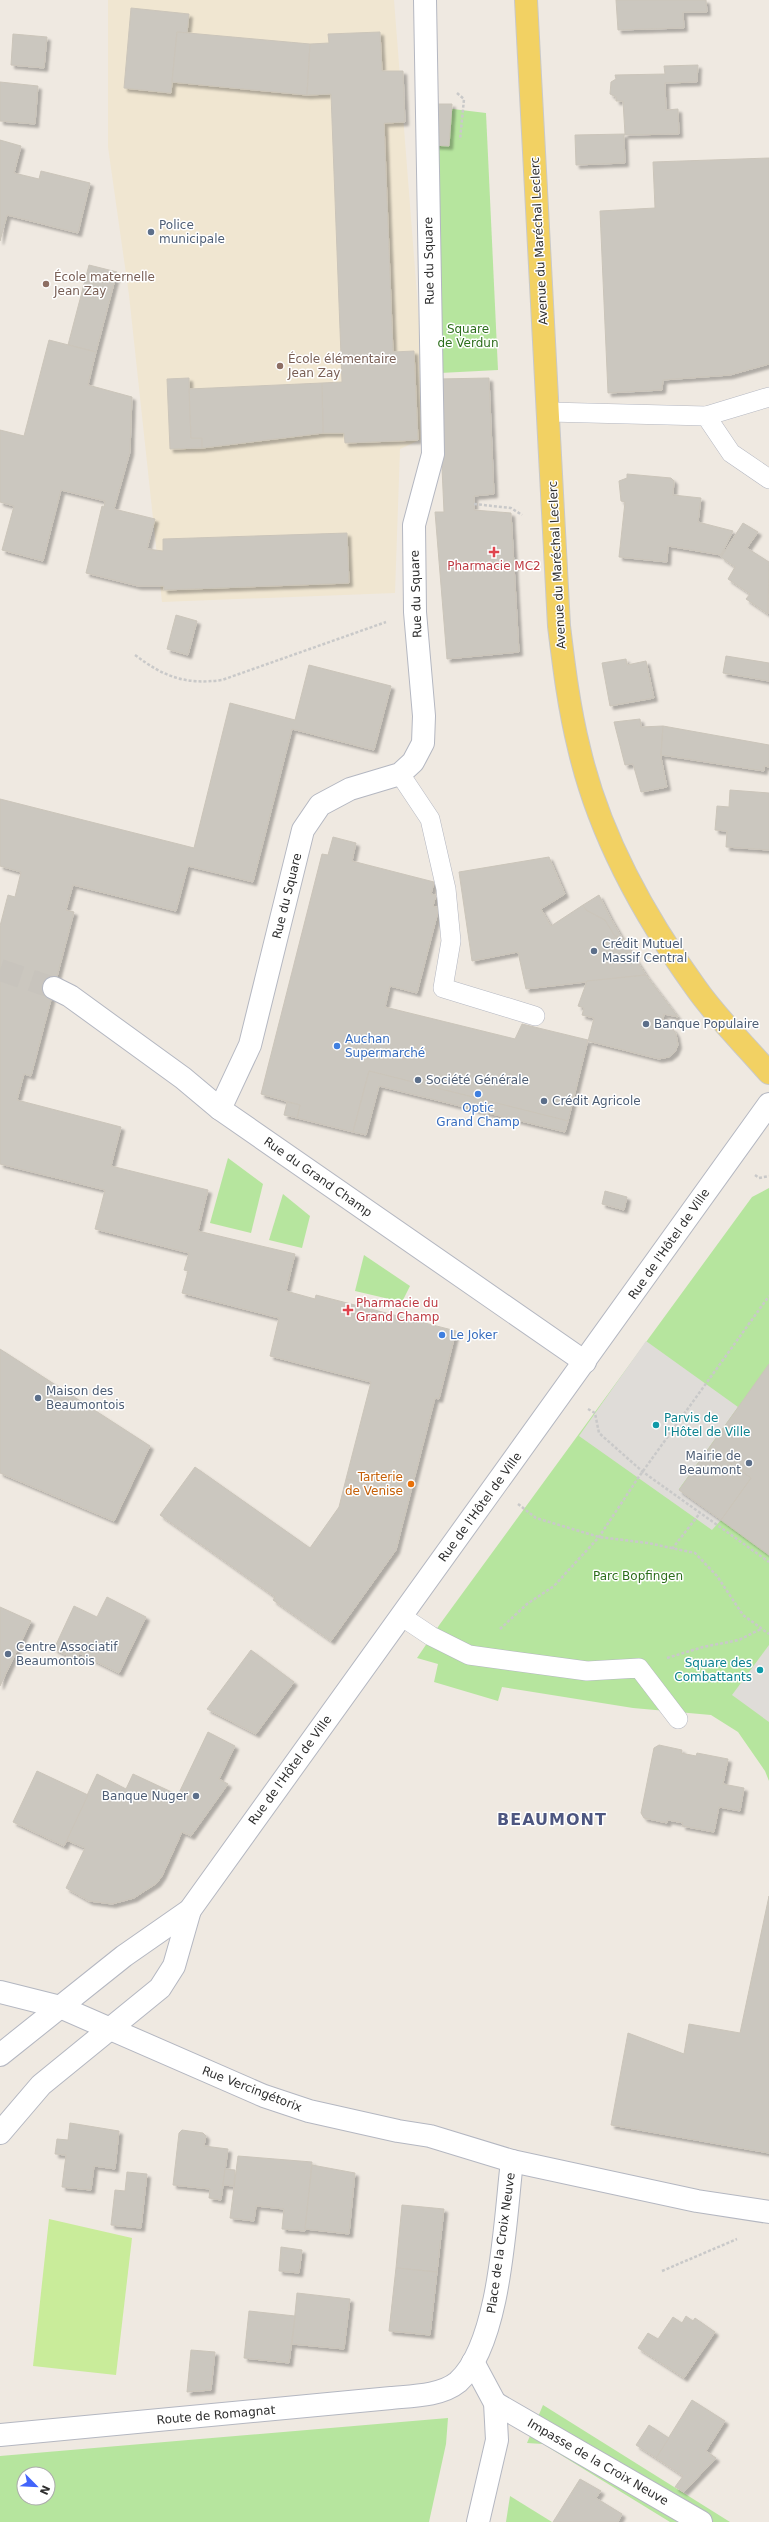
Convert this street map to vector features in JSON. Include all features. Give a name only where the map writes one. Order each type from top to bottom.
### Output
[{"type":"main road","name":"Rue du Square","points":[[220,1109],[250,1045],[303,830],[320,805],[350,789],[400,774],[413,762],[423,743],[424,716],[415,612],[414,525],[433,454],[425,0]]},
{"type":"main road","name":"Avenue du Maréchal Leclerc","points":[[526,0],[549,412],[559,626],[570,706],[579,749],[591,792],[621,864],[646,913],[697,990],[769,1073]]},
{"type":"main road","name":"Rue du Grand Champ","points":[[54,988],[70,996],[183,1078],[220,1109],[484,1290],[585,1362]]},
{"type":"main road","name":"Rue de l'Hôtel de Ville","points":[[0,2055],[124,1956],[190,1910],[769,1104]]},
{"type":"main road","name":"Rue de l'Hôtel de Ville","points":[[0,2133],[41,2085],[160,1988],[174,1966],[190,1910]]},
{"type":"main road","name":"Rue Vercingétorix","points":[[0,1992],[60,2007],[264,2096],[301,2108],[398,2131],[430,2136],[512,2161]]},
{"type":"main road","name":"Place de la Croix Neuve","points":[[432,2393],[457,2382],[473,2362],[490,2322],[512,2161],[697,2200],[769,2212]]},
{"type":"main road","points":[[473,2362],[495,2403],[497,2440],[478,2522]]},
{"type":"main road","name":"Route de Romagnat","points":[[0,2435],[432,2393]]},
{"type":"main road","name":"Impasse de la Croix Neuve","points":[[495,2403],[702,2522]]},
{"type":"lane","points":[[549,412],[706,416],[769,396]]},
{"type":"lane","points":[[706,416],[731,452],[769,479]]},
{"type":"lane","points":[[400,774],[430,819],[446,890],[450,941],[443,988],[534,1016]]},
{"type":"lane","points":[[401,1616],[432,1636],[469,1655],[587,1671],[639,1668],[678,1719]]},
{"type":"path","points":[[460,140],[464,99]]},
{"type":"path","points":[[474,504],[495,507]]},
{"type":"path","points":[[135,655],[156,672],[179,680],[201,683],[222,680],[415,612]]},
{"type":"path","points":[[469,1655],[527,1604],[554,1586],[599,1537],[643,1472],[769,1296]]},
{"type":"path","points":[[563,1392],[595,1414],[599,1433],[643,1472],[769,1562]]},
{"type":"path","points":[[494,1488],[536,1518],[599,1537],[648,1542],[672,1549],[695,1553],[717,1576],[743,1615],[769,1634]]},
{"type":"path","points":[[672,1549],[700,1513]]},
{"type":"path","points":[[639,1668],[675,1654],[739,1640],[761,1629]]},
{"type":"path","points":[[662,2270],[724,2246],[740,2237]]},
{"type":"shaded area","name":"École élémentaire Jean Zay","points":[[108,0],[394,0],[428,436],[400,449],[395,593],[162,602],[129,295],[108,147]]},
{"type":"shaded area","name":"Parvis de l'Hôtel de Ville","points":[[646,1341],[738,1407],[679,1489],[721,1520],[712,1530],[579,1436]]},
{"type":"shaded area","name":"Square des Combattants","points":[[769,1645],[769,1722],[732,1695]]},
{"type":"green space","name":"Square de Verdun","points":[[428,106],[486,113],[498,370],[440,373]]},
{"type":"green space","points":[[228,1158],[263,1184],[251,1233],[210,1223]]},
{"type":"green space","name":"Parc Bopfingen","points":[[769,1188],[769,1781],[765,1771],[738,1732],[711,1715],[633,1708],[502,1687],[498,1701],[434,1682],[438,1664],[417,1658],[440,1624],[752,1197]]},
{"type":"green space","points":[[283,1194],[310,1216],[302,1248],[269,1240]]},
{"type":"green space","points":[[364,1255],[410,1286],[402,1302],[355,1291]]},
{"type":"green space","points":[[49,2219],[132,2238],[116,2375],[33,2366]]},
{"type":"green space","points":[[543,2405],[730,2522],[670,2522],[543,2444],[527,2443]]},
{"type":"green space","points":[[448,2418],[446,2444],[429,2522],[0,2522],[0,2456]]},
{"type":"green space","points":[[510,2496],[552,2522],[506,2522]]},
{"type":"building","points":[[616,0],[706,0],[707,12],[683,12],[684,28],[618,30]]},
{"type":"building","points":[[131,8],[189,14],[187,33],[177,32],[171,93],[124,88]]},
{"type":"building","points":[[177,32],[310,44],[307,95],[172,82]]},
{"type":"building","points":[[380,32],[382,71],[403,71],[405,122],[384,123],[393,352],[414,351],[418,440],[345,443],[344,433],[323,433],[322,383],[342,382],[331,94],[307,95],[310,44],[329,43],[328,34]]},
{"type":"building","points":[[13,34],[47,37],[44,68],[11,65]]},
{"type":"building","points":[[698,65],[697,82],[665,83],[666,110],[678,109],[679,134],[624,135],[625,163],[576,165],[575,135],[625,134],[623,101],[616,101],[616,97],[610,94],[611,82],[616,79],[615,75],[665,74],[664,66]]},
{"type":"building","points":[[0,82],[38,86],[35,124],[0,121]]},
{"type":"building","points":[[434,104],[452,104],[449,146],[432,145]]},
{"type":"building","points":[[0,140],[21,146],[14,173],[39,179],[41,171],[90,183],[78,233],[7,215],[0,241]]},
{"type":"building","points":[[769,158],[769,364],[730,375],[663,380],[662,390],[608,393],[600,211],[655,208],[653,162]]},
{"type":"building","points":[[89,265],[117,272],[96,352],[68,345]]},
{"type":"building","points":[[49,340],[96,352],[88,385],[132,397],[130,452],[114,509],[155,519],[147,549],[163,551],[163,539],[347,533],[349,583],[164,590],[164,586],[138,586],[86,573],[102,506],[104,507],[105,501],[61,490],[43,561],[2,550],[14,506],[0,502],[0,430],[24,436]]},
{"type":"building","points":[[189,378],[191,438],[202,438],[202,448],[170,449],[167,379]]},
{"type":"building","points":[[489,378],[494,494],[474,496],[474,510],[511,513],[519,652],[447,659],[435,512],[444,512],[438,379]]},
{"type":"building","points":[[322,383],[323,433],[202,448],[202,438],[191,438],[189,389]]},
{"type":"building","points":[[627,474],[671,478],[674,481],[673,495],[701,498],[698,522],[733,531],[721,555],[668,546],[667,562],[619,557],[625,502],[621,501],[619,481],[627,478]]},
{"type":"building","points":[[743,523],[758,532],[747,548],[769,562],[768,614],[746,599],[750,594],[728,579],[735,567],[721,557]]},
{"type":"building","points":[[176,615],[197,621],[188,655],[167,649]]},
{"type":"building","points":[[726,656],[769,663],[769,681],[723,673]]},
{"type":"building","points":[[626,659],[627,665],[646,661],[654,698],[610,706],[602,663]]},
{"type":"building","points":[[309,665],[391,686],[374,750],[292,729],[253,882],[188,866],[176,911],[73,885],[66,910],[74,912],[31,1076],[24,1074],[17,1100],[121,1127],[111,1166],[208,1190],[198,1231],[295,1254],[286,1291],[315,1299],[316,1295],[456,1331],[439,1399],[435,1398],[410,1495],[346,1479],[371,1382],[270,1356],[279,1318],[182,1293],[188,1271],[184,1270],[189,1253],[95,1229],[105,1190],[0,1164],[0,926],[8,895],[15,897],[21,872],[0,866],[0,799],[194,848],[230,703],[295,720]]},
{"type":"building","points":[[640,719],[641,727],[663,726],[661,757],[667,787],[641,792],[633,764],[625,765],[614,722]]},
{"type":"building","points":[[663,726],[769,745],[769,767],[764,766],[764,771],[661,755]]},
{"type":"building","points":[[730,790],[769,793],[769,850],[726,847],[727,831],[715,830],[717,806],[729,807]]},
{"type":"building","points":[[333,837],[356,843],[352,861],[434,882],[431,894],[436,895],[433,906],[439,908],[417,993],[390,986],[385,1007],[515,1039],[522,1024],[588,1040],[568,1121],[369,1071],[353,1132],[297,1118],[300,1105],[261,1094],[322,854],[328,855]]},
{"type":"building","points":[[549,857],[565,894],[541,909],[551,926],[583,905],[586,910],[605,920],[615,936],[622,938],[646,975],[526,989],[518,952],[472,961],[459,872]]},
{"type":"building","points":[[599,895],[622,938],[615,936],[605,920],[586,910],[583,905]]},
{"type":"building","points":[[646,975],[678,1017],[664,1014],[662,1025],[673,1029],[676,1034],[678,1045],[675,1052],[669,1057],[659,1059],[588,1041],[594,1018],[582,1015],[584,1008],[578,1006],[587,981]]},
{"type":"building","points":[[369,1071],[568,1121],[565,1132],[379,1086],[366,1135],[353,1132]]},
{"type":"building","points":[[287,1102],[300,1105],[297,1118],[284,1115]]},
{"type":"building","points":[[605,1191],[627,1197],[624,1210],[602,1204]]},
{"type":"building","name":"Maison des Beaumontois","points":[[0,1349],[150,1446],[114,1521],[0,1473]]},
{"type":"building","name":"Mairie de Beaumont","points":[[769,1364],[769,1555],[721,1520],[751,1478],[709,1448]]},
{"type":"building","points":[[709,1448],[751,1478],[721,1520],[679,1490]]},
{"type":"building","points":[[195,1467],[310,1548],[339,1507],[346,1479],[410,1495],[396,1550],[331,1641],[273,1600],[275,1597],[160,1515]]},
{"type":"building","points":[[107,1597],[146,1617],[119,1673],[79,1653],[77,1660],[54,1649],[74,1606],[97,1617]]},
{"type":"building","name":"Centre Associatif Beaumontois","points":[[0,1607],[31,1621],[0,1686]]},
{"type":"building","points":[[251,1650],[294,1682],[256,1734],[207,1709]]},
{"type":"building","points":[[208,1732],[235,1746],[219,1779],[228,1784],[191,1836],[182,1832],[162,1876],[157,1883],[134,1898],[112,1904],[89,1901],[66,1888],[85,1848],[66,1840],[97,1774],[126,1789],[133,1774],[178,1795]]},
{"type":"building","points":[[659,1745],[682,1750],[681,1753],[696,1756],[697,1753],[728,1759],[723,1784],[744,1788],[740,1811],[719,1807],[714,1832],[682,1826],[683,1823],[668,1820],[667,1823],[644,1818],[641,1813],[654,1748]]},
{"type":"building","points":[[37,1771],[88,1795],[64,1846],[13,1822]]},
{"type":"building","points":[[769,1896],[769,2153],[611,2125],[628,2033],[684,2054],[689,2024],[740,2033]]},
{"type":"building","points":[[70,2123],[119,2131],[115,2169],[94,2166],[91,2190],[62,2187],[66,2155],[55,2154],[57,2139],[68,2140]]},
{"type":"building","points":[[182,2130],[203,2133],[206,2136],[204,2146],[228,2149],[221,2200],[209,2198],[210,2189],[173,2185],[179,2133]]},
{"type":"building","points":[[238,2156],[312,2162],[305,2231],[282,2229],[284,2209],[256,2206],[254,2221],[230,2218]]},
{"type":"building","points":[[312,2165],[355,2173],[349,2234],[305,2229]]},
{"type":"building","points":[[225,2169],[235,2170],[234,2186],[223,2185]]},
{"type":"building","points":[[127,2172],[147,2174],[141,2228],[111,2225],[115,2190],[125,2191]]},
{"type":"building","points":[[402,2205],[444,2209],[437,2272],[396,2268]]},
{"type":"building","points":[[281,2247],[302,2250],[299,2273],[279,2271]]},
{"type":"building","points":[[396,2268],[437,2272],[430,2335],[389,2331]]},
{"type":"building","points":[[297,2293],[350,2299],[344,2349],[292,2344]]},
{"type":"building","points":[[249,2311],[295,2316],[289,2363],[244,2358]]},
{"type":"building","points":[[686,2316],[693,2321],[695,2318],[715,2332],[684,2378],[638,2348],[648,2333],[658,2339],[673,2317],[682,2323]]},
{"type":"building","points":[[191,2350],[215,2352],[211,2390],[187,2392]]},
{"type":"building","points":[[692,2400],[725,2421],[706,2451],[716,2458],[684,2492],[675,2487],[683,2476],[656,2458]]},
{"type":"building","points":[[649,2425],[669,2438],[656,2458],[636,2445]]},
{"type":"building","points":[[580,2479],[601,2491],[596,2498],[622,2514],[618,2522],[553,2522]]},
{"type":"tunnel","points":[[0,970],[54,988]]},
{"type":"place","name":"Police municipale","points":[[151,232]]},
{"type":"place","name":"École maternelle Jean Zay","points":[[46,284]]},
{"type":"place","name":"École élémentaire Jean Zay","points":[[280,366]]},
{"type":"place","name":"Pharmacie MC2","points":[[494,552]]},
{"type":"place","name":"Crédit Mutuel Massif Central","points":[[594,951]]},
{"type":"place","name":"Banque Populaire","points":[[646,1024]]},
{"type":"place","name":"Auchan Supermarché","points":[[337,1046]]},
{"type":"place","name":"Société Générale","points":[[418,1080]]},
{"type":"place","name":"Optic Grand Champ","points":[[478,1094]]},
{"type":"place","name":"Crédit Agricole","points":[[544,1101]]},
{"type":"place","name":"Pharmacie du Grand Champ","points":[[348,1310]]},
{"type":"place","name":"Le Joker","points":[[442,1335]]},
{"type":"place","name":"Maison des Beaumontois","points":[[38,1398]]},
{"type":"place","name":"Parvis de l'Hôtel de Ville","points":[[656,1425]]},
{"type":"place","name":"Mairie de Beaumont","points":[[749,1463]]},
{"type":"place","name":"Tarterie de Venise","points":[[411,1484]]},
{"type":"place","name":"Centre Associatif Beaumontois","points":[[8,1654]]},
{"type":"place","name":"Square des Combattants","points":[[760,1670]]},
{"type":"place","name":"Banque Nuger","points":[[196,1796]]},
{"type":"district","name":"BEAUMONT","points":[[552,1819]]}]
